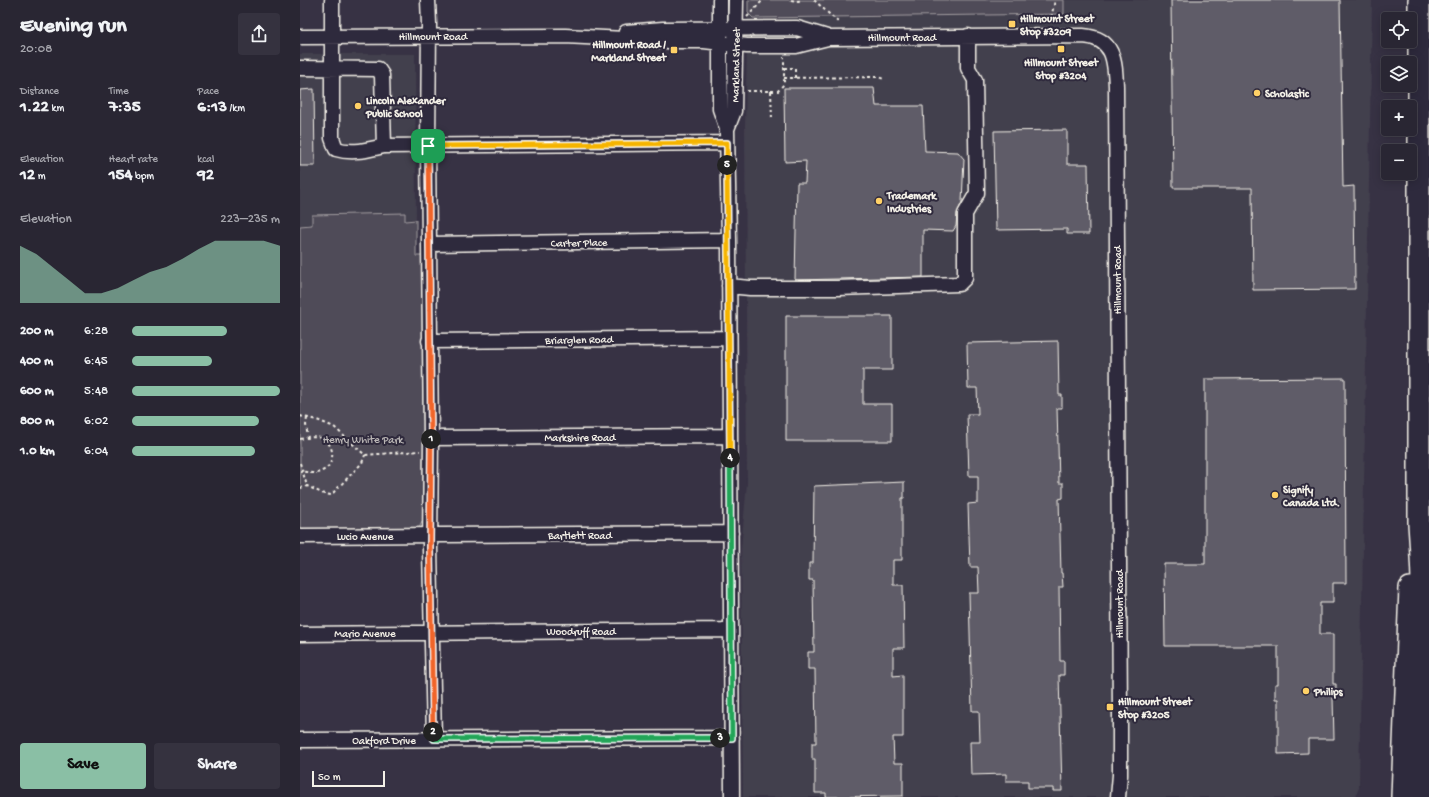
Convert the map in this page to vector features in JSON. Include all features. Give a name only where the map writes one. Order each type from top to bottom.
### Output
[{"type":"highway","points":[[1419,0],[1419,524],[1423,622],[1423,797]]},
{"type":"highway","points":[[1402,797],[1409,597],[1413,556],[1419,524]]},
{"type":"street","points":[[332,0],[332,138],[336,149],[345,152],[356,152],[384,146],[428,146],[727,136]]},
{"type":"street","points":[[428,0],[428,444],[434,739]]},
{"type":"street","name":"Markland Street","points":[[720,0],[720,108],[727,136],[729,240],[732,797]]},
{"type":"street","name":"Markland Street","points":[[727,136],[734,111],[736,0]]},
{"type":"street","name":"Hillmount Road","points":[[565,36],[663,29],[798,28],[828,38]]},
{"type":"street","name":"Hillmount Road","points":[[300,36],[565,36],[720,43],[735,45],[796,46],[828,38],[968,36],[1092,37],[1100,40],[1106,45],[1114,62],[1120,717],[1120,775],[1118,797]]},
{"type":"street","points":[[729,286],[750,288],[837,288],[959,284],[965,278],[965,214],[977,193],[976,80],[968,68],[968,36]]},
{"type":"street","points":[[300,68],[378,69],[382,76],[384,146]]},
{"type":"street","name":"Carter Place","points":[[429,244],[729,240]]},
{"type":"street","name":"Briarglen Road","points":[[429,341],[729,338]]},
{"type":"street","name":"Markshire Road","points":[[428,444],[730,436]]},
{"type":"street","name":"Bartlett Road","points":[[430,536],[731,533]]},
{"type":"street","name":"Lucio Avenue","points":[[300,536],[430,536]]},
{"type":"street","name":"Woodruff Road","points":[[431,633],[731,630]]},
{"type":"street","name":"Mario Avenue","points":[[300,634],[431,633]]},
{"type":"street","name":"Oakford Drive","points":[[300,740],[732,738]]},
{"type":"path","points":[[746,17],[763,0]]},
{"type":"path","points":[[791,0],[802,0]]},
{"type":"path","points":[[814,0],[839,23]]},
{"type":"path","points":[[1050,23],[1055,0]]},
{"type":"path","points":[[747,91],[778,91],[784,84],[784,52]]},
{"type":"path","points":[[784,68],[795,68],[795,78]]},
{"type":"path","points":[[784,78],[878,77],[884,80]]},
{"type":"path","points":[[771,91],[772,119]]},
{"type":"path","points":[[300,416],[334,427],[364,455]]},
{"type":"path","points":[[307,418],[306,425],[308,438]]},
{"type":"path","points":[[300,439],[317,437],[325,440],[332,448],[330,464],[322,471],[315,473],[300,471]]},
{"type":"path","points":[[364,455],[428,444]]},
{"type":"path","points":[[300,488],[307,486],[324,494],[331,495],[362,463],[364,455]]},
{"type":"path","points":[[300,463],[304,471],[307,486]]},
{"type":"shaded area","points":[[1064,0],[1372,0],[1359,788],[1355,797],[743,797],[741,549],[747,483],[745,125],[748,13],[754,18],[1064,14]]},
{"type":"shaded area","name":"Lincoln Alexander Public School","points":[[300,54],[415,54],[416,220],[300,226]]},
{"type":"green space","points":[[748,0],[1064,0],[1064,14],[753,18],[748,13]]},
{"type":"green space","name":"Henry White Park","points":[[405,213],[405,221],[416,220],[416,256],[426,256],[422,263],[423,420],[426,423],[427,453],[423,458],[423,520],[419,528],[413,530],[300,532],[300,226],[312,225],[312,215]]},
{"type":"building","name":"Scholastic","points":[[1171,0],[1340,0],[1343,187],[1354,186],[1355,289],[1253,290],[1252,188],[1173,188]]},
{"type":"building","name":"Trademark Industries","points":[[784,88],[874,88],[876,106],[923,106],[925,151],[958,152],[964,159],[962,202],[957,214],[956,226],[953,231],[923,230],[923,277],[795,280],[797,183],[805,183],[806,161],[785,162]]},
{"type":"building","points":[[314,89],[315,166],[300,166],[300,90]]},
{"type":"building","points":[[1067,130],[1067,164],[1088,164],[1089,234],[1067,234],[1067,229],[996,230],[994,131]]},
{"type":"building","points":[[786,316],[892,316],[892,370],[863,370],[863,404],[892,404],[892,441],[786,441]]},
{"type":"building","points":[[1058,341],[1059,395],[1062,395],[1062,408],[1057,408],[1059,483],[1063,483],[1063,498],[1059,499],[1061,573],[1063,587],[1059,587],[1060,661],[1064,661],[1064,675],[1059,675],[1062,791],[1053,791],[1053,788],[1028,788],[1028,781],[1006,781],[1006,774],[971,775],[970,742],[980,742],[979,711],[972,711],[969,593],[979,593],[978,567],[970,567],[968,504],[978,503],[978,476],[969,476],[967,414],[978,414],[977,388],[968,388],[967,343]]},
{"type":"building","name":"Signify Canada Ltd.","points":[[1345,378],[1346,583],[1333,583],[1333,603],[1320,603],[1320,634],[1333,634],[1333,684],[1336,684],[1336,698],[1333,698],[1334,739],[1308,739],[1308,753],[1278,754],[1278,699],[1275,699],[1275,684],[1278,684],[1278,646],[1165,646],[1164,564],[1205,564],[1205,379]]},
{"type":"building","points":[[904,482],[904,498],[902,498],[902,560],[893,560],[893,585],[903,585],[904,648],[893,648],[893,676],[903,675],[903,737],[893,737],[894,763],[903,763],[903,796],[826,797],[826,793],[815,793],[815,759],[812,759],[812,743],[816,743],[815,669],[808,669],[808,652],[814,652],[813,580],[809,580],[809,563],[813,563],[814,486]]},
{"type":"place","name":"Hillmount Street Stop #3209","points":[[1012,24]]},
{"type":"place","name":"Hillmount Street Stop #3204","points":[[1061,49]]},
{"type":"place","name":"Hillmount Road / Markland Street","points":[[674,50]]},
{"type":"place","name":"Scholastic","points":[[1257,93]]},
{"type":"place","name":"Lincoln Alexander Public School","points":[[358,106]]},
{"type":"place","name":"Trademark Industries","points":[[879,201]]},
{"type":"place","name":"Signify Canada Ltd.","points":[[1275,495]]},
{"type":"place","name":"Philips","points":[[1306,691]]},
{"type":"place","name":"Hillmount Street Stop #3205","points":[[1110,707]]},
{"type":"route","points":[[727,143],[732,738],[434,739],[430,590],[431,438],[428,146],[727,143]]}]
